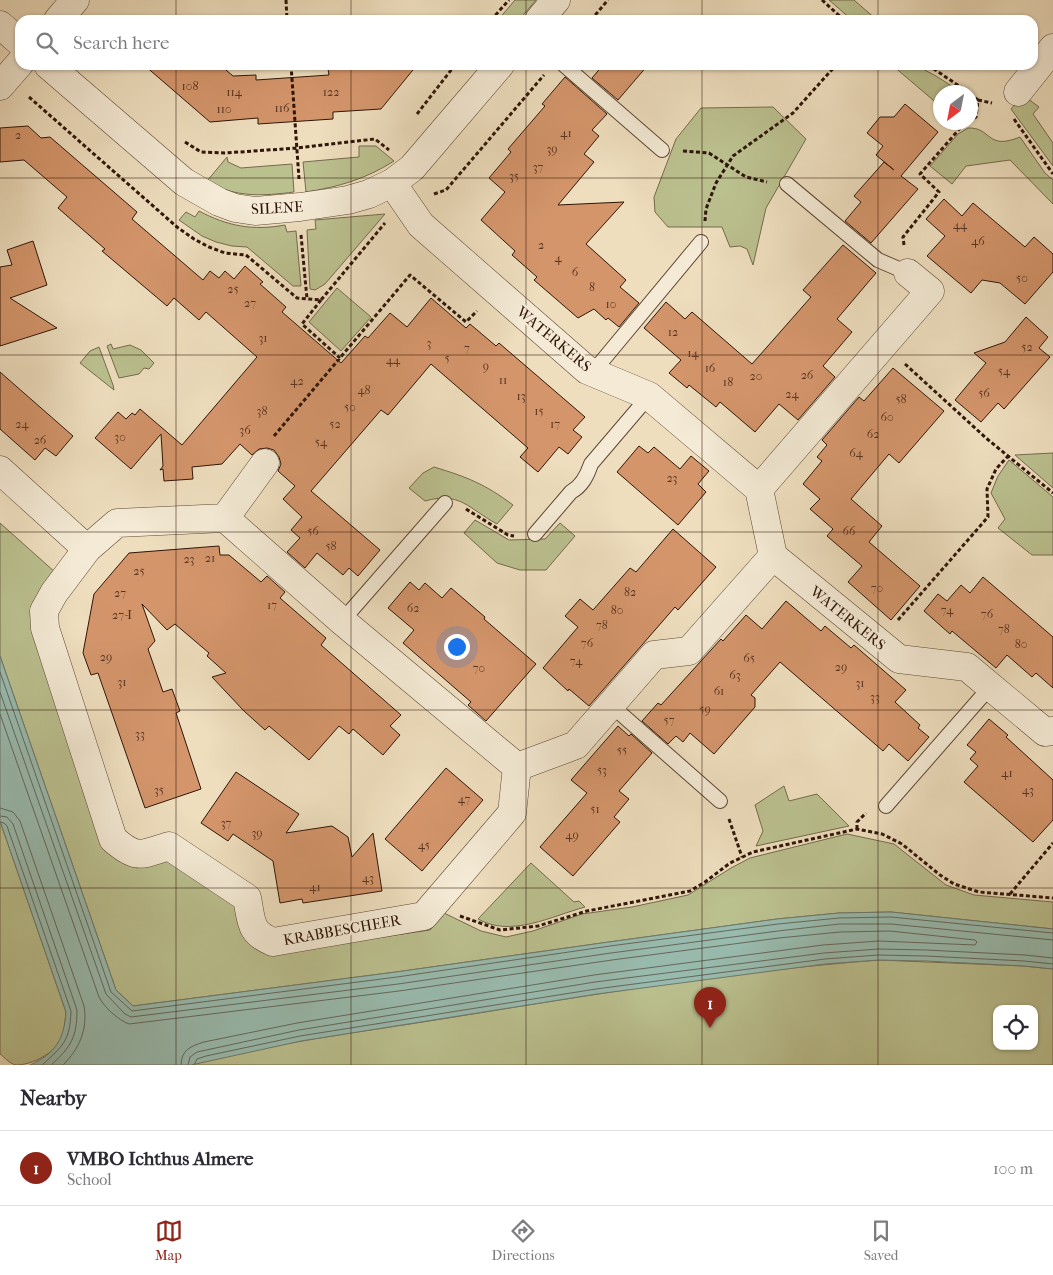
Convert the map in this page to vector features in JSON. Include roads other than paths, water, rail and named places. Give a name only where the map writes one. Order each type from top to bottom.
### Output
[{"type":"street","points":[[62,15],[75,0]]},
{"type":"street","points":[[543,15],[556,0]]},
{"type":"street","points":[[0,25],[15,38]]},
{"type":"street","points":[[1038,67],[1053,48]]},
{"type":"street","points":[[0,86],[15,69]]},
{"type":"street","name":"SILENE","points":[[54,70],[184,182],[219,202],[235,208],[255,211],[300,208],[348,200],[369,194],[392,183],[412,168],[496,70]]},
{"type":"street","points":[[1008,104],[1035,70]]},
{"type":"street","name":"WATERKERS","points":[[392,183],[421,225],[587,370],[649,396],[759,489]]},
{"type":"street","points":[[265,463],[224,518],[342,621],[517,767],[576,745],[612,706],[654,655],[689,651],[773,556],[759,489],[930,291],[908,273]]},
{"type":"street","points":[[0,470],[87,549]]},
{"type":"street","name":"KRABBESCHEER","points":[[224,518],[117,523],[87,549],[54,593],[44,611],[45,628],[113,839],[127,851],[142,855],[169,846],[247,898],[253,928],[262,937],[273,942],[424,916],[512,813],[517,767]]},
{"type":"street","name":"WATERKERS","points":[[773,556],[899,659],[967,667],[1045,732],[1053,731]]},
{"type":"lane","points":[[570,70],[662,150]]},
{"type":"lane","points":[[787,184],[878,260],[908,273]]},
{"type":"lane","points":[[593,372],[701,242]]},
{"type":"lane","points":[[535,534],[570,492],[587,476],[590,464],[649,396]]},
{"type":"lane","points":[[342,621],[444,504]]},
{"type":"lane","points":[[886,806],[991,686]]},
{"type":"lane","points":[[612,706],[720,801]]},
{"type":"water","points":[[0,656],[116,990],[133,1006],[396,972],[777,919],[839,913],[891,912],[1053,929],[1053,969],[926,961],[879,960],[825,964],[597,994],[301,1041],[191,1065],[30,1065],[46,1055],[57,1044],[63,1030],[66,1012],[0,821]]},
{"type":"place","name":"VMBO Ichthus Almere","points":[[710,1028]]}]
